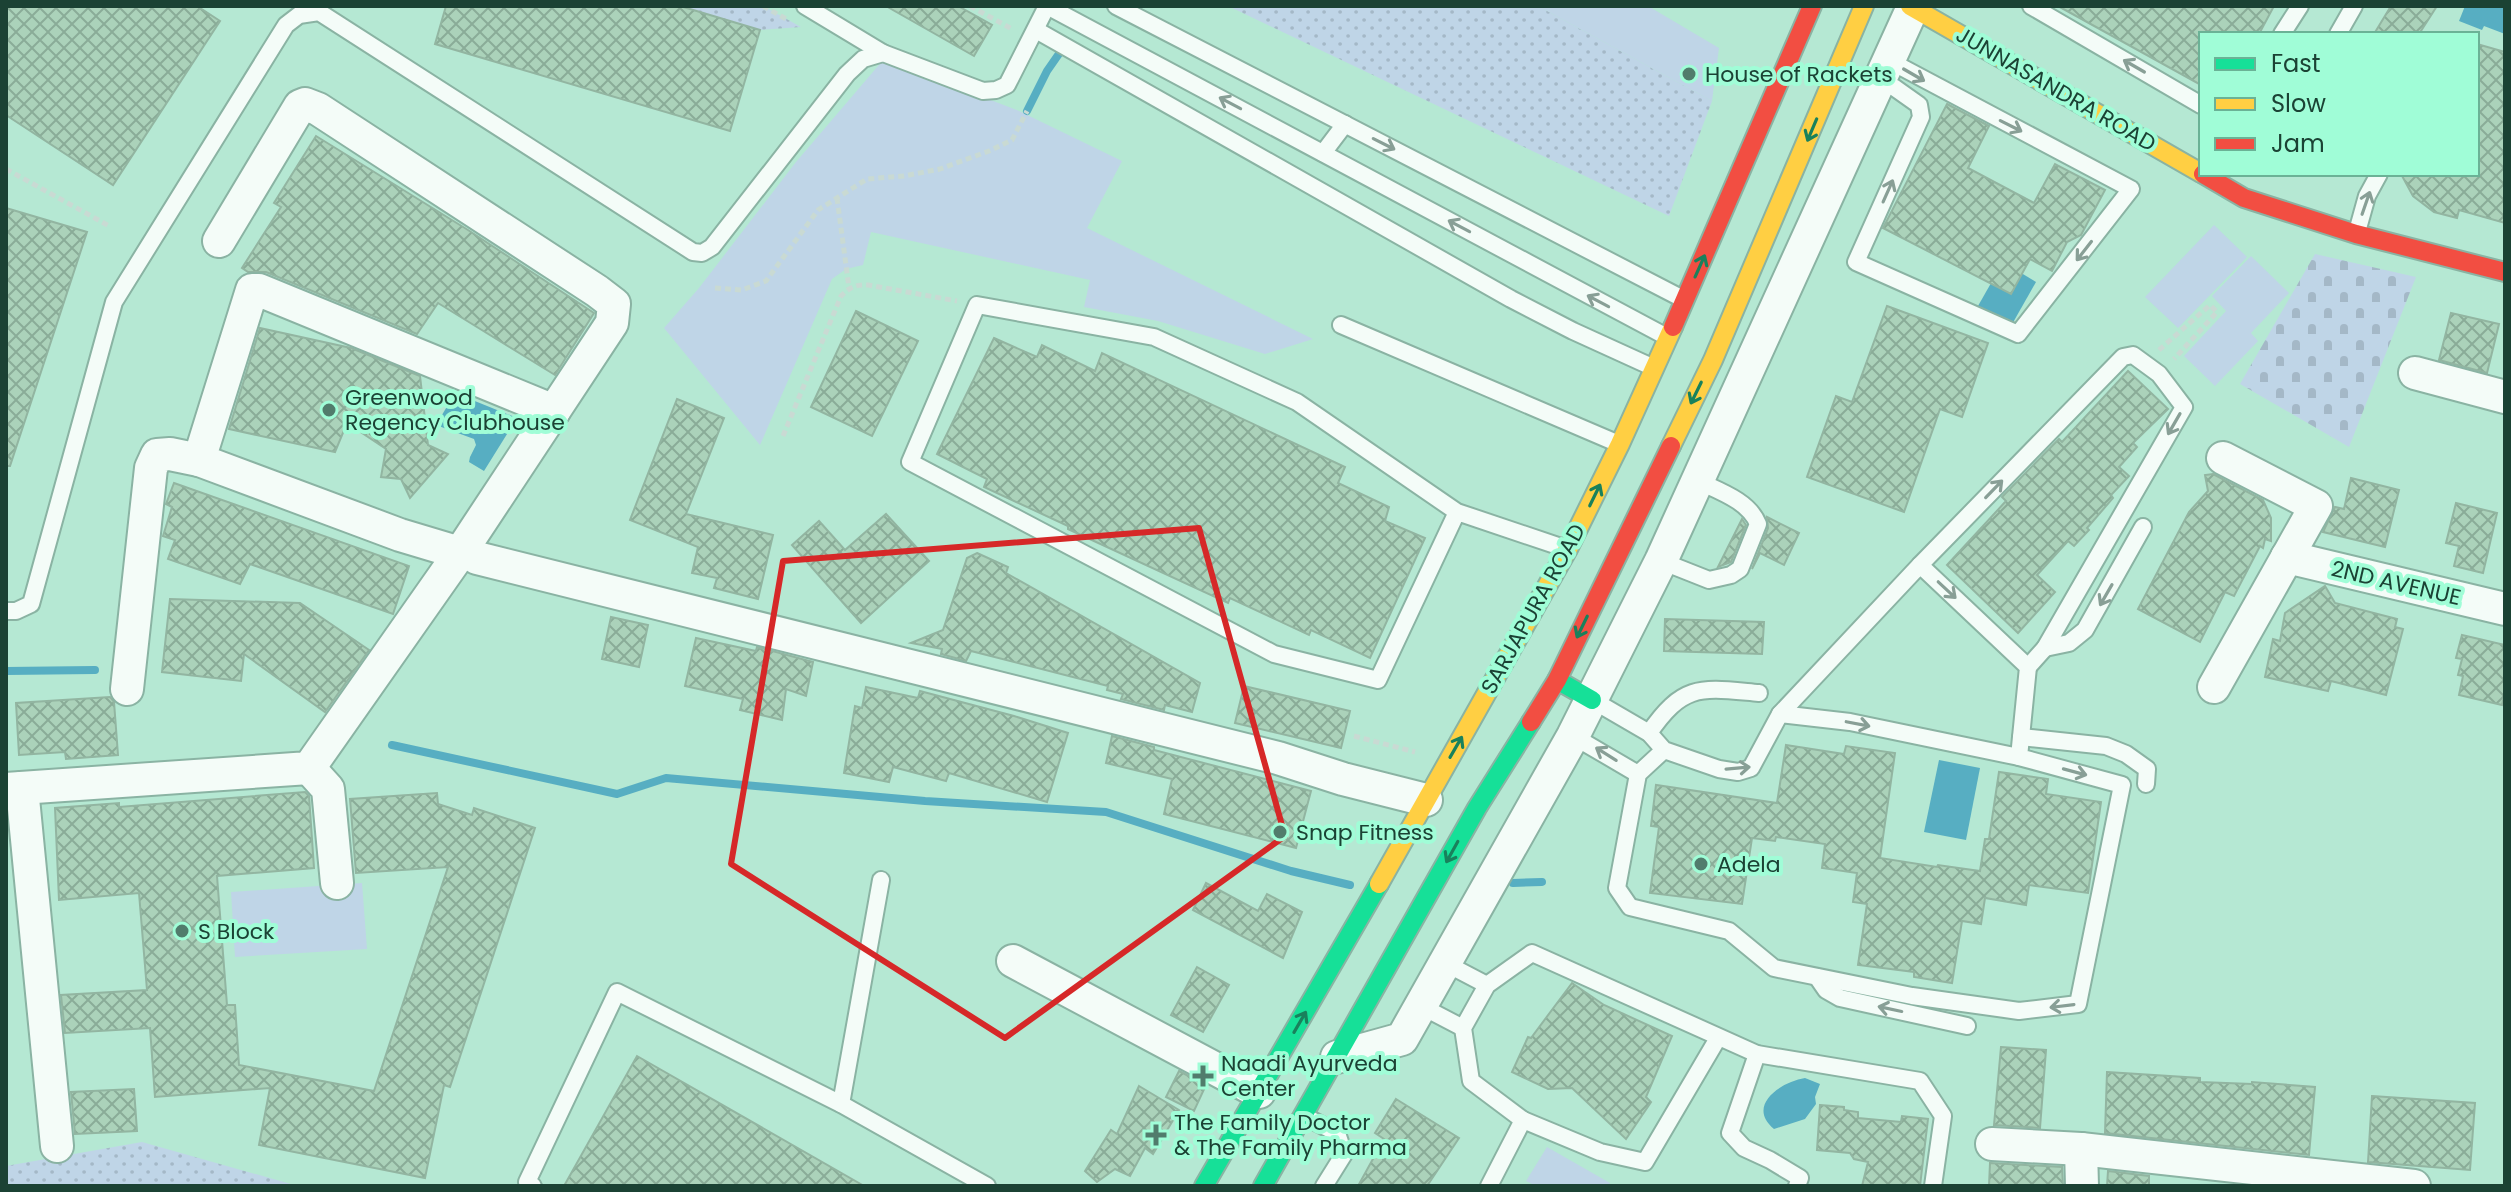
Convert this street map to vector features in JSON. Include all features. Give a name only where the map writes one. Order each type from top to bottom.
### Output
[{"type":"main road","name":"SARJAPURA ROAD","points":[[1204,1186],[1373,896],[1568,549],[1654,368],[1673,340],[1691,303],[1812,6]]},
{"type":"main road","points":[[1265,1183],[1477,808],[1557,680],[1707,357],[1864,6]]},
{"type":"main road","name":"JUNNASANDRA ROAD","points":[[1911,7],[2199,171]]},
{"type":"main road","name":"JUNNASANDRA ROAD","points":[[2209,176],[2356,234],[2505,272]]},
{"type":"main road","points":[[1557,680],[1592,700]]},
{"type":"street","points":[[1337,1057],[1402,1039],[1573,736],[1661,561],[1911,7]]},
{"type":"street","points":[[57,1146],[14,789],[309,768],[469,556],[554,411],[612,323],[614,304],[318,109],[305,104],[300,106],[219,241]]},
{"type":"street","points":[[199,460],[250,293],[256,289],[554,411]]},
{"type":"street","points":[[2415,373],[2505,397]]},
{"type":"street","points":[[127,689],[151,468],[157,455],[170,454],[199,460],[400,535],[469,556],[1263,754],[1426,800]]},
{"type":"street","points":[[2214,687],[2316,506],[2223,458]]},
{"type":"street","name":"2ND AVENUE","points":[[2287,557],[2505,609]]},
{"type":"street","points":[[309,768],[328,789],[337,883]]},
{"type":"street","points":[[1013,961],[1259,1092]]},
{"type":"street","points":[[1992,1144],[2081,1149],[2414,1186]]},
{"type":"street","points":[[2081,1149],[2082,1186]]},
{"type":"lane","points":[[805,6],[883,53],[983,91],[1007,85],[1047,6],[1673,340]]},
{"type":"lane","points":[[1116,6],[1691,303]]},
{"type":"lane","points":[[2031,6],[2199,104]]},
{"type":"lane","points":[[2283,32],[2300,6]]},
{"type":"lane","points":[[2339,32],[2354,6]]},
{"type":"lane","points":[[6,611],[16,611],[31,604],[114,302],[286,25],[299,15],[319,12],[693,252],[702,253],[712,247],[847,74],[863,59],[883,53]]},
{"type":"lane","points":[[1036,30],[1511,299],[1654,368]]},
{"type":"lane","points":[[1883,70],[2131,189],[2018,334],[1856,262],[1921,117],[1919,105],[1895,88],[1883,70]]},
{"type":"lane","points":[[1323,153],[1345,124]]},
{"type":"lane","points":[[2356,234],[2367,196],[2378,176]]},
{"type":"lane","points":[[1457,512],[1378,680],[1274,654],[910,462],[977,305],[1154,337],[1297,402],[1457,512],[1568,549]]},
{"type":"lane","points":[[1341,325],[1620,444]]},
{"type":"lane","points":[[1592,700],[1649,733],[1664,750],[1719,769],[1738,772],[1751,768],[1780,714],[2123,357],[2133,355],[2159,374],[2184,407],[2045,648],[2028,667],[2019,757]]},
{"type":"lane","points":[[1661,561],[1709,580],[1731,575],[1740,569],[1758,524],[1755,515],[1737,500],[1698,481]]},
{"type":"lane","points":[[2045,648],[2069,643],[2085,630],[2143,527]]},
{"type":"lane","points":[[1920,565],[2028,667]]},
{"type":"lane","points":[[1649,733],[1665,710],[1682,696],[1707,688],[1759,693]]},
{"type":"lane","points":[[1664,750],[1638,774],[1617,888],[1630,907],[1729,931],[1774,968],[1912,996],[2019,1011],[2078,1004],[2122,785],[2019,757],[1850,722],[1780,714]]},
{"type":"lane","points":[[1573,736],[1638,774]]},
{"type":"lane","points":[[2021,737],[2106,746],[2126,754],[2147,769],[2146,784]]},
{"type":"lane","points":[[841,1104],[881,880]]},
{"type":"lane","points":[[1718,1038],[1645,1162],[1600,1152],[1523,1120],[1471,1081],[1463,1028],[1487,985],[1532,953],[1757,1054],[1920,1081],[1943,1116],[1933,1186]]},
{"type":"lane","points":[[1445,963],[1487,985]]},
{"type":"lane","points":[[1817,977],[1826,990],[1840,998],[1967,1026]]},
{"type":"lane","points":[[533,1186],[527,1182],[617,992],[841,1104],[980,1185]]},
{"type":"lane","points":[[1421,1006],[1463,1028]]},
{"type":"lane","points":[[1757,1054],[1730,1133],[1744,1148],[1800,1178],[1797,1186]]},
{"type":"lane","points":[[1304,1116],[1337,1133],[1344,1154],[1324,1186]]},
{"type":"lane","points":[[1489,1186],[1523,1120]]},
{"type":"lane","points":[[1265,1183],[1286,1186]]},
{"type":"path","points":[[970,6],[1016,31],[1021,21]]},
{"type":"path","points":[[715,288],[742,290],[766,281],[818,210],[867,179],[940,169],[989,151],[1012,140],[1027,111]]},
{"type":"path","points":[[6,169],[111,227]]},
{"type":"path","points":[[837,198],[850,289]]},
{"type":"path","points":[[783,436],[841,296],[855,285],[977,305]]},
{"type":"path","points":[[2145,363],[2210,305],[2217,312],[2159,374]]},
{"type":"path","points":[[1354,736],[1422,754]]},
{"type":"highlighted area","points":[[1199,528],[1285,836],[1005,1038],[731,864],[783,561]]},
{"type":"green space","points":[[680,6],[763,6],[801,27],[760,30]]},
{"type":"green space","points":[[1228,6],[1538,6],[1712,101],[1669,216]]},
{"type":"green space","name":"House of Rackets","points":[[1538,6],[1648,6],[1719,48],[1712,101]]},
{"type":"green space","points":[[884,59],[1019,111],[1122,161],[1087,228],[1313,339],[1265,354],[1158,321],[1084,307],[1090,280],[871,232],[863,265],[846,269],[832,279],[760,445],[664,328],[699,288],[796,162]]},
{"type":"green space","points":[[2214,225],[2247,257],[2178,328],[2145,297]]},
{"type":"green space","points":[[2315,254],[2416,277],[2349,447],[2240,384]]},
{"type":"green space","points":[[2251,256],[2289,293],[2251,333],[2258,341],[2215,386],[2184,356],[2226,311],[2212,296]]},
{"type":"green space","points":[[362,883],[367,949],[235,957],[231,892]]},
{"type":"green space","points":[[142,1142],[298,1186],[6,1186],[6,1166]]},
{"type":"green space","points":[[1547,1147],[1610,1183],[1609,1186],[1536,1186],[1526,1181]]},
{"type":"water","points":[[2465,6],[2505,6],[2505,34],[2484,26],[2482,30],[2459,21]]},
{"type":"water","points":[[2003,262],[2036,282],[2011,326],[1978,306]]},
{"type":"water","points":[[455,393],[517,418],[484,471],[469,462],[476,445],[474,439],[436,425]]},
{"type":"water","points":[[1939,760],[1980,768],[1966,840],[1924,832]]},
{"type":"water","points":[[1805,1078],[1820,1084],[1816,1104],[1805,1119],[1774,1129],[1766,1120],[1765,1104],[1786,1084]]},
{"type":"building","points":[[6,6],[197,6],[220,21],[113,185],[6,115]]},
{"type":"building","points":[[446,6],[680,6],[760,30],[730,131],[435,44]]},
{"type":"building","points":[[886,6],[958,6],[992,25],[974,56]]},
{"type":"building","points":[[2058,6],[2274,6],[2260,32],[2199,32],[2199,84]]},
{"type":"building","points":[[2391,6],[2437,6],[2420,32],[2375,32]]},
{"type":"building","points":[[2479,45],[2505,52],[2505,223],[2459,210],[2457,218],[2434,212],[2413,196],[2402,176],[2479,176]]},
{"type":"building","points":[[1947,104],[1989,126],[1968,168],[2034,203],[2055,164],[2105,190],[2081,235],[2067,242],[2052,271],[2030,259],[2011,294],[1883,228]]},
{"type":"building","points":[[316,136],[594,313],[555,375],[438,303],[417,334],[266,272],[248,272],[242,268],[281,207],[274,203]]},
{"type":"building","points":[[6,208],[87,232],[10,466],[6,466]]},
{"type":"building","points":[[1887,306],[1988,343],[1962,417],[1940,409],[1904,512],[1807,477],[1836,396],[1852,402]]},
{"type":"building","points":[[856,311],[918,341],[872,436],[811,407]]},
{"type":"building","points":[[2451,313],[2499,324],[2487,373],[2439,360]]},
{"type":"building","name":"Greenwood Regency Clubhouse","points":[[260,328],[351,348],[420,376],[428,445],[448,454],[410,498],[401,479],[381,477],[386,449],[347,423],[335,452],[229,429]]},
{"type":"building","points":[[994,338],[1037,357],[1042,345],[1095,371],[1102,353],[1345,467],[1338,483],[1389,507],[1385,521],[1425,538],[1370,658],[1311,630],[1309,635],[1230,598],[1228,603],[1068,529],[1068,526],[984,487],[987,479],[937,454]]},
{"type":"building","points":[[2128,371],[2168,409],[2133,443],[2137,447],[2119,467],[2129,476],[2111,495],[2113,498],[2087,528],[2089,530],[2074,546],[2068,541],[2037,575],[2055,592],[2018,633],[1947,565],[2006,501],[2002,497],[2059,439],[2062,442]]},
{"type":"building","points":[[677,399],[724,418],[686,514],[773,535],[758,599],[714,588],[717,578],[692,573],[698,547],[630,520]]},
{"type":"building","points":[[2213,474],[2263,500],[2271,518],[2271,541],[2265,539],[2263,548],[2260,546],[2234,596],[2225,592],[2200,642],[2138,609],[2189,512],[2208,491],[2205,475]]},
{"type":"building","points":[[2351,478],[2399,490],[2385,547],[2323,532],[2335,507],[2344,509]]},
{"type":"building","points":[[174,483],[409,566],[393,614],[250,564],[240,584],[168,559],[175,540],[163,536],[172,507],[166,504]]},
{"type":"building","points":[[2456,503],[2497,513],[2483,573],[2454,566],[2459,546],[2446,543]]},
{"type":"building","points":[[886,514],[929,561],[861,623],[792,545],[819,521],[845,550]]},
{"type":"building","points":[[1767,517],[1799,533],[1784,565],[1760,553],[1752,569],[1768,528]]},
{"type":"building","points":[[1742,519],[1746,525],[1731,562],[1718,567]]},
{"type":"building","points":[[977,553],[1008,567],[1006,573],[1200,683],[1192,712],[1165,705],[1164,710],[1121,699],[1123,694],[1107,690],[1108,686],[971,651],[966,661],[941,654],[942,649],[911,643],[943,630],[967,558]]},
{"type":"building","points":[[2325,586],[2335,603],[2397,619],[2395,627],[2403,629],[2386,695],[2331,681],[2328,691],[2265,677],[2273,639],[2280,641],[2285,613]]},
{"type":"building","points":[[170,599],[300,603],[369,650],[325,712],[244,654],[241,681],[162,672]]},
{"type":"building","points":[[611,617],[648,625],[639,667],[602,659]]},
{"type":"building","points":[[1665,619],[1764,622],[1762,654],[1664,651]]},
{"type":"building","points":[[2462,635],[2505,645],[2502,705],[2459,695],[2463,676],[2458,675],[2462,659],[2456,658]]},
{"type":"building","points":[[696,638],[756,651],[757,647],[813,662],[806,696],[786,689],[782,720],[740,710],[743,699],[685,686]]},
{"type":"building","points":[[1244,686],[1350,711],[1341,748],[1235,723]]},
{"type":"building","points":[[866,687],[918,698],[920,691],[1068,733],[1047,802],[949,773],[946,781],[893,767],[889,782],[844,773],[855,706],[862,708]]},
{"type":"building","points":[[110,697],[114,702],[118,755],[66,759],[65,752],[19,755],[16,703]]},
{"type":"building","points":[[1112,736],[1311,791],[1296,848],[1164,814],[1172,779],[1106,763]]},
{"type":"building","name":"Adela","points":[[1786,745],[1844,754],[1846,746],[1895,753],[1880,858],[1980,871],[1985,839],[1989,839],[1999,772],[2048,779],[2046,794],[2101,802],[2088,893],[2029,885],[2026,905],[1985,898],[1981,924],[1962,921],[1952,983],[1914,977],[1914,972],[1858,965],[1867,904],[1853,902],[1857,873],[1822,868],[1825,844],[1776,837],[1775,841],[1752,838],[1742,904],[1650,893],[1659,827],[1651,826],[1656,785],[1777,803]]},
{"type":"building","points":[[305,792],[309,796],[314,868],[217,876],[227,1005],[235,1005],[239,1065],[374,1091],[448,867],[356,873],[350,799],[437,793],[438,804],[472,815],[474,808],[535,828],[450,1087],[444,1085],[425,1178],[259,1145],[270,1088],[155,1097],[150,1028],[65,1033],[61,995],[147,990],[139,893],[59,900],[55,808],[119,803],[119,807]]},
{"type":"building","points":[[1206,883],[1258,911],[1267,894],[1302,912],[1283,958],[1193,910]]},
{"type":"building","points":[[1197,967],[1229,985],[1203,1032],[1171,1015]]},
{"type":"building","points":[[1572,983],[1604,1005],[1672,1036],[1646,1097],[1651,1102],[1626,1139],[1572,1088],[1548,1089],[1512,1072],[1528,1037],[1531,1038]]},
{"type":"building","points":[[2001,1047],[2046,1050],[2040,1128],[1994,1125]]},
{"type":"building","points":[[637,1056],[864,1186],[564,1186]]},
{"type":"building","points":[[1179,1071],[1206,1085],[1194,1111],[1166,1097]]},
{"type":"building","points":[[2107,1072],[2200,1078],[2200,1082],[2315,1087],[2309,1155],[2105,1133]]},
{"type":"building","points":[[1139,1086],[1179,1110],[1153,1154],[1145,1148],[1130,1176],[1115,1169],[1097,1182],[1085,1171],[1111,1130],[1117,1134]]},
{"type":"building","points":[[134,1089],[137,1131],[75,1134],[71,1092]]},
{"type":"building","points":[[2372,1096],[2475,1103],[2470,1170],[2368,1162]]},
{"type":"building","points":[[1396,1099],[1459,1138],[1427,1186],[1358,1186],[1384,1139],[1375,1133]]},
{"type":"building","points":[[1820,1105],[1844,1107],[1844,1110],[1858,1112],[1858,1118],[1901,1122],[1902,1116],[1928,1119],[1920,1186],[1862,1186],[1868,1162],[1854,1159],[1850,1153],[1817,1150]]},
{"type":"building","points":[[1990,1163],[2062,1167],[2063,1186],[1989,1186]]},
{"type":"building","points":[[2108,1171],[2149,1176],[2149,1186],[2107,1186]]},
{"type":"waterway","points":[[1027,111],[1047,71],[1063,48]]},
{"type":"waterway","points":[[6,671],[95,670]]},
{"type":"waterway","points":[[392,745],[617,794],[666,778],[925,801],[1106,812],[1291,871],[1350,885]]},
{"type":"waterway","points":[[1513,883],[1542,882]]},
{"type":"traffic: fast","points":[[1557,680],[1592,700]]},
{"type":"traffic: fast","points":[[1263,1186],[1477,808],[1531,722]]},
{"type":"traffic: fast","points":[[1204,1186],[1379,884]]},
{"type":"traffic: slow","points":[[1671,446],[1713,360],[1864,6]]},
{"type":"traffic: slow","points":[[1910,6],[2199,172]]},
{"type":"traffic: slow","points":[[1379,884],[1568,549],[1673,327]]},
{"type":"traffic: jam","points":[[1673,327],[1812,6]]},
{"type":"traffic: jam","points":[[2206,176],[2244,198],[2356,234],[2505,272]]},
{"type":"traffic: jam","points":[[1531,722],[1557,680],[1671,446]]},
{"type":"place","name":"House of Rackets","points":[[1689,74]]},
{"type":"place","name":"Greenwood Regency Clubhouse","points":[[329,410]]},
{"type":"place","name":"Snap Fitness","points":[[1280,832]]},
{"type":"place","name":"Adela","points":[[1701,864]]},
{"type":"place","name":"S Block","points":[[182,931]]},
{"type":"place","name":"Naadi Ayurveda Center","points":[[1203,1076]]},
{"type":"place","name":"The Family Doctor & The Family Pharma","points":[[1156,1135]]}]
